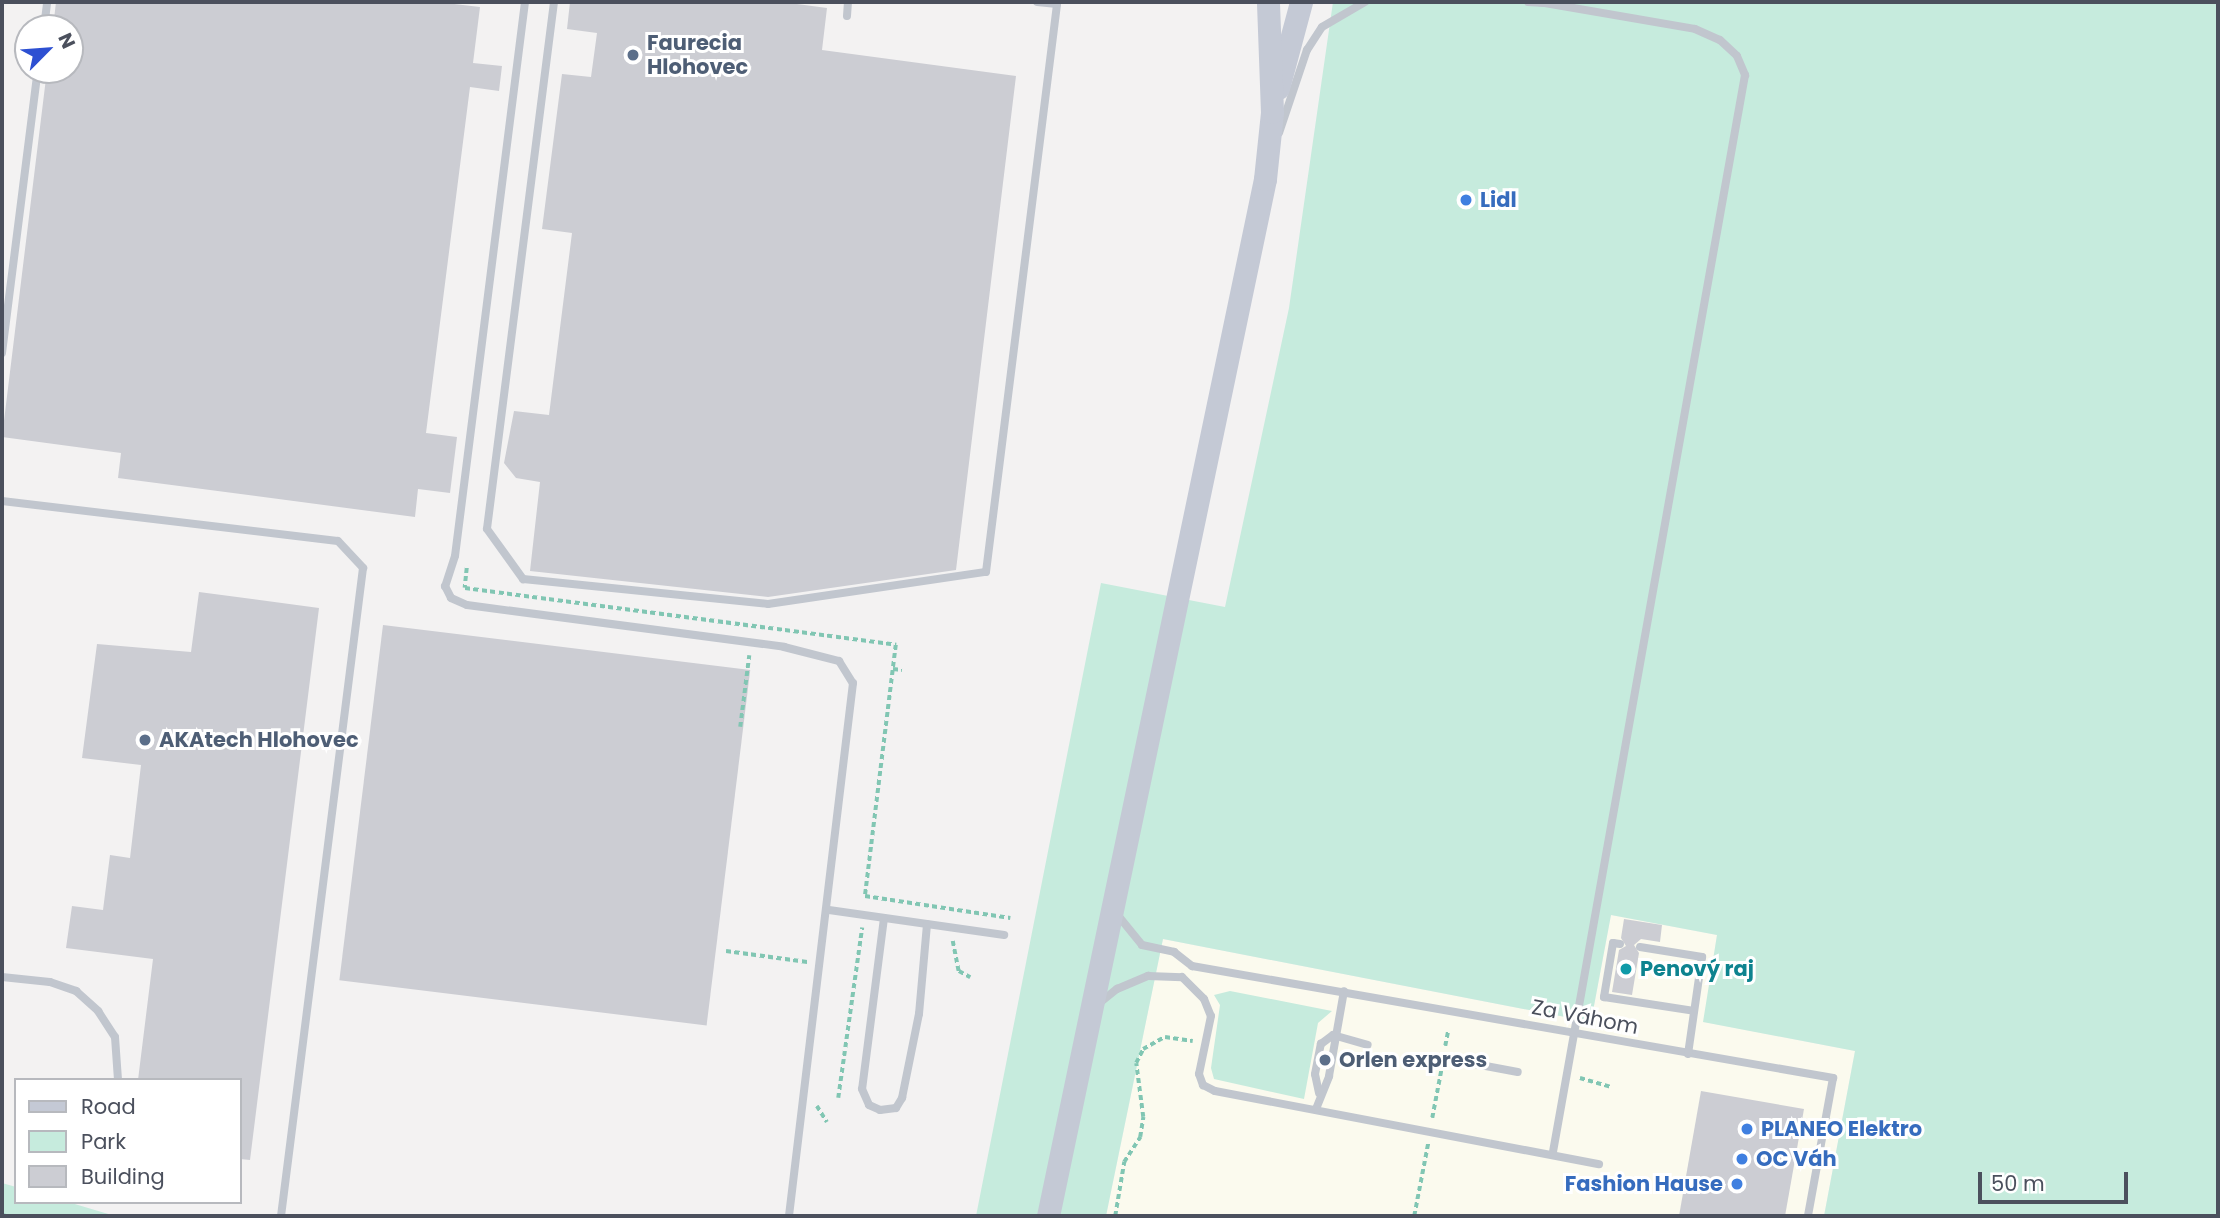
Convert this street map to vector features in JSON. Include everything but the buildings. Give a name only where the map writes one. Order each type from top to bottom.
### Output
[{"type":"main road","points":[[1048,1216],[1265,179],[1272,112],[1268,2]]},
{"type":"main road","points":[[1272,112],[1301,2],[1282,2]]},
{"type":"lane","points":[[525,2],[454,555],[445,586],[451,598],[467,605],[751,640],[839,661],[853,684],[829,910],[789,1216]]},
{"type":"lane","points":[[554,2],[486,529],[523,579],[768,604],[986,572],[1056,4],[1037,2]]},
{"type":"lane","points":[[847,16],[848,2]]},
{"type":"lane","points":[[1265,179],[1307,50],[1322,27],[1365,2]]},
{"type":"lane","points":[[1528,2],[1695,29],[1720,40],[1737,56],[1745,75],[1553,1152]]},
{"type":"lane","points":[[2,353],[36,84]]},
{"type":"lane","points":[[2,501],[338,541],[363,568],[281,1216]]},
{"type":"lane","name":"Za Váhom","points":[[1112,908],[1142,945],[1174,952],[1192,966],[1833,1078],[1808,1216]]},
{"type":"lane","points":[[829,910],[1004,935]]},
{"type":"lane","points":[[884,918],[862,1089],[869,1105],[880,1110],[896,1108],[902,1098],[919,1014],[927,924]]},
{"type":"lane","points":[[1620,944],[1613,943],[1604,997],[1694,1011]]},
{"type":"lane","points":[[1640,947],[1702,957],[1688,1054]]},
{"type":"lane","points":[[1182,977],[1192,966]]},
{"type":"lane","points":[[1092,1009],[1117,989],[1147,976],[1182,977],[1204,999],[1212,1016],[1199,1074],[1203,1085],[1215,1091],[1553,1152],[1599,1164]]},
{"type":"lane","points":[[2,977],[50,982],[76,991],[98,1011],[114,1037],[117,1078]]},
{"type":"lane","points":[[1316,1110],[1319,1093],[1329,1076],[1333,1035],[1344,991]]},
{"type":"lane","points":[[1333,1035],[1368,1045]]},
{"type":"lane","points":[[1319,1093],[1315,1074],[1321,1044],[1333,1035]]},
{"type":"lane","points":[[1443,1058],[1518,1072]]},
{"type":"path","points":[[468,560],[465,588],[753,623],[896,645],[877,817],[865,896]]},
{"type":"path","points":[[740,727],[753,623]]},
{"type":"path","points":[[893,669],[902,670]]},
{"type":"path","points":[[959,971],[970,977]]},
{"type":"path","points":[[1115,1216],[1124,1162],[1140,1137],[1143,1117],[1136,1063],[1143,1049],[1165,1037],[1205,1044]]},
{"type":"path","points":[[1578,1077],[1612,1087]]},
{"type":"shaded area","points":[[1611,915],[1717,935],[1704,1022],[1855,1051],[1824,1216],[1106,1216],[1163,939],[1591,1022]]},
{"type":"green space","points":[[1333,2],[2218,2],[2218,1216],[1824,1216],[1855,1051],[1703,1022],[1717,935],[1611,915],[1591,1022],[1163,939],[1106,1216],[976,1216],[1101,583],[1225,607],[1289,308]]},
{"type":"green space","points":[[1230,991],[1332,1011],[1318,1023],[1304,1099],[1214,1079],[1211,1068],[1220,1005],[1214,995]]},
{"type":"green space","points":[[2,1183],[14,1186],[14,1204],[75,1204],[115,1216],[2,1216]]},
{"type":"place","name":"Faurecia Hlohovec","points":[[633,55]]},
{"type":"place","name":"Lidl","points":[[1466,200]]},
{"type":"place","name":"AKAtech Hlohovec","points":[[145,740]]},
{"type":"place","name":"Penový raj","points":[[1626,969]]},
{"type":"place","name":"Orlen express","points":[[1325,1060]]},
{"type":"place","name":"PLANEO Elektro","points":[[1747,1129]]},
{"type":"place","name":"OC Váh","points":[[1742,1159]]},
{"type":"place","name":"Fashion Hause","points":[[1737,1184]]}]
